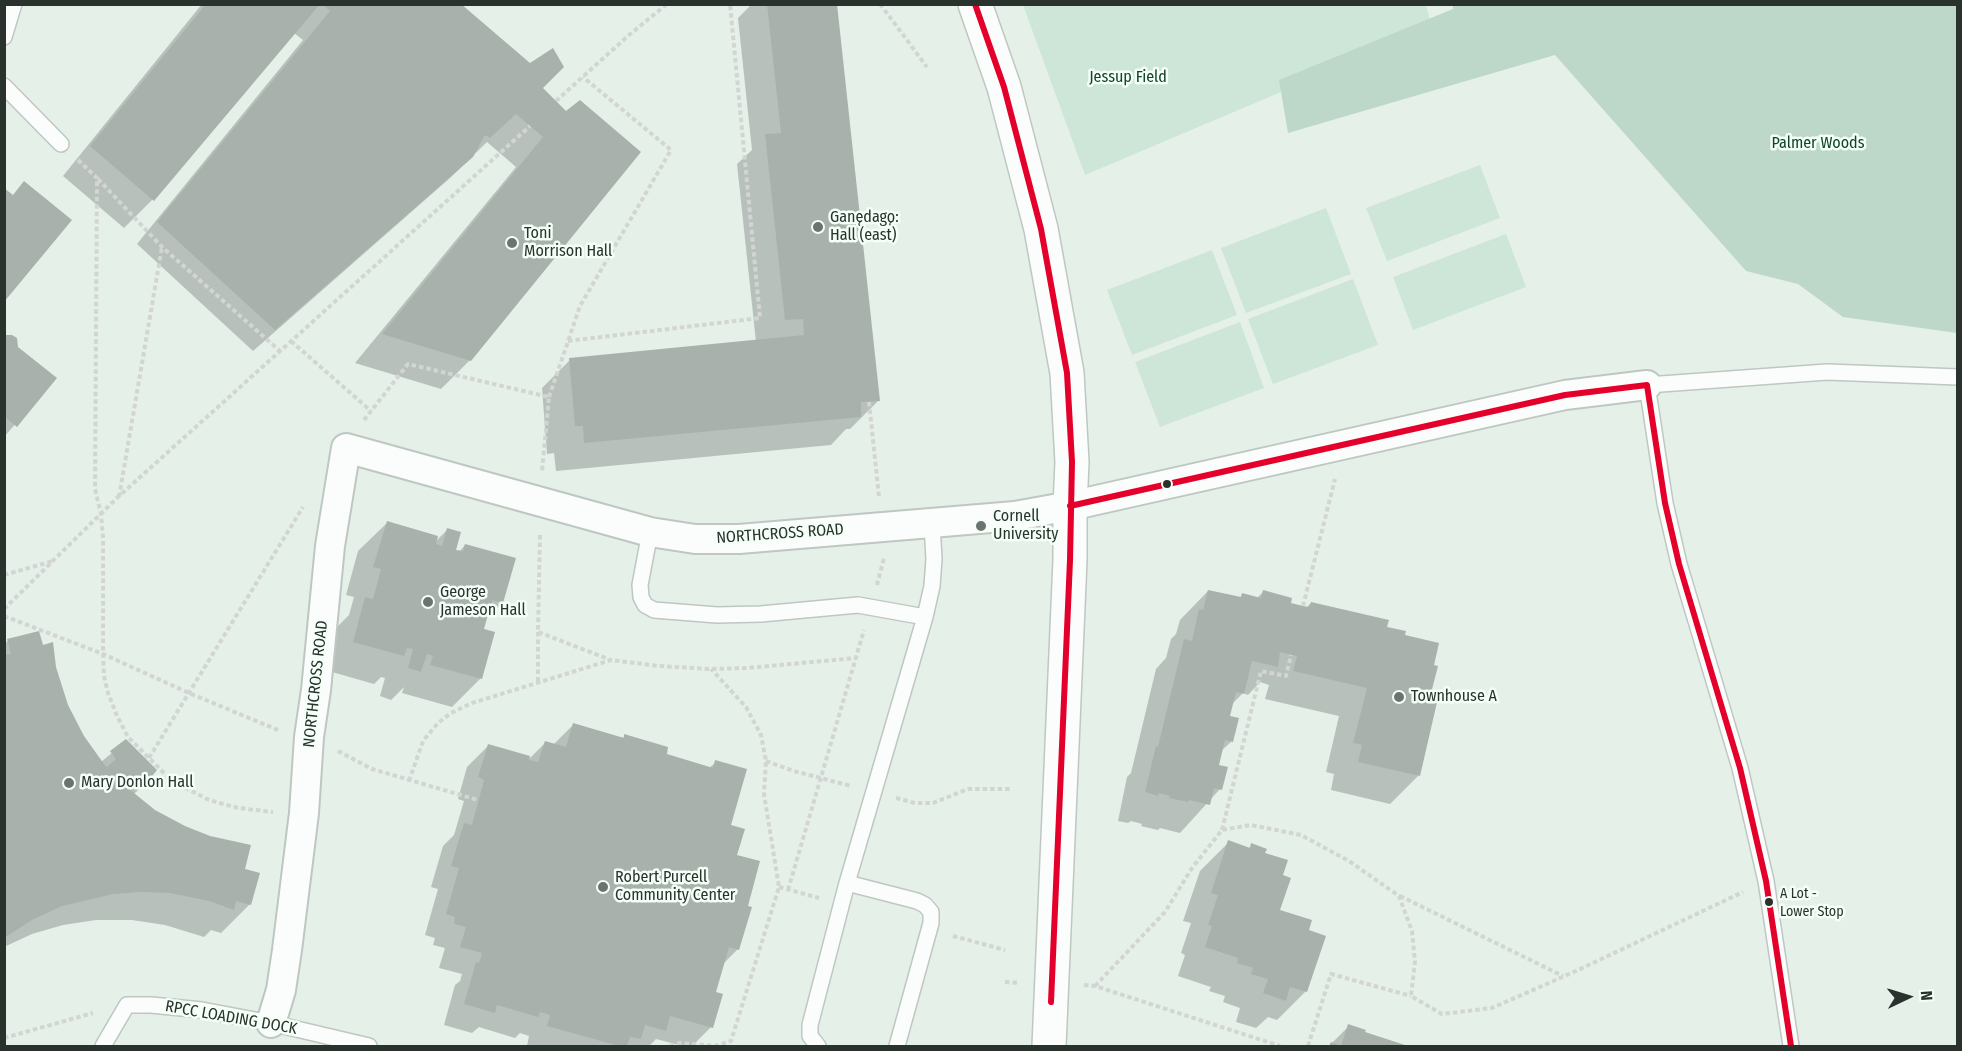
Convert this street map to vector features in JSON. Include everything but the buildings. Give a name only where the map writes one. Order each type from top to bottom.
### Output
[{"type":"street","points":[[975,4],[1004,87],[1041,229],[1067,373],[1072,462],[1070,560],[1049,1047]]},
{"type":"street","name":"NORTHCROSS ROAD","points":[[271,1023],[281,990],[286,960],[304,813],[309,737],[316,690],[330,546],[346,448],[650,532],[696,538],[739,539],[1015,516],[1070,506],[1565,394],[1647,385]]},
{"type":"lane","points":[[4,37],[14,4]]},
{"type":"lane","points":[[4,86],[62,144]]},
{"type":"lane","points":[[1791,1047],[1766,881],[1740,768],[1679,564],[1665,503],[1647,385],[1827,372],[1958,377]]},
{"type":"lane","points":[[818,1047],[810,1036],[810,1025],[847,883],[925,617],[934,571],[932,524]]},
{"type":"lane","points":[[650,532],[640,585],[641,597],[645,605],[654,610],[717,615],[783,612],[858,604],[925,617]]},
{"type":"lane","points":[[847,883],[917,901],[926,905],[931,912],[931,923],[897,1047]]},
{"type":"lane","points":[[103,1047],[127,1005]]},
{"type":"lane","name":"RPCC LOADING DOCK","points":[[127,1005],[177,1007],[271,1023],[369,1047]]},
{"type":"path","points":[[556,101],[667,4]]},
{"type":"path","points":[[568,340],[760,318],[729,4]]},
{"type":"path","points":[[879,4],[927,67]]},
{"type":"path","points":[[549,397],[580,306],[671,150],[583,77]]},
{"type":"path","points":[[4,609],[118,497],[530,126]]},
{"type":"path","points":[[62,144],[162,247],[280,351]]},
{"type":"path","points":[[97,178],[95,489],[101,514],[103,538],[103,654],[104,676],[108,693],[128,737],[164,773],[180,785],[209,800],[238,808],[304,813]]},
{"type":"path","points":[[118,497],[162,247]]},
{"type":"path","points":[[291,341],[372,411]]},
{"type":"path","points":[[788,890],[884,560],[869,402]]},
{"type":"path","points":[[1303,606],[1344,443]]},
{"type":"path","points":[[538,682],[539,502]]},
{"type":"path","points":[[4,574],[53,561]]},
{"type":"path","points":[[4,616],[103,654],[189,693],[280,730],[309,737],[360,764],[409,782],[478,800]]},
{"type":"path","points":[[538,632],[611,660],[659,666],[711,669],[747,668],[856,658]]},
{"type":"path","points":[[1095,986],[1165,912],[1192,868],[1222,830],[1262,671],[1286,676],[1291,655]]},
{"type":"path","points":[[409,782],[423,741],[445,718],[472,703],[611,660]]},
{"type":"path","points":[[670,1047],[679,1043],[716,1046],[731,1041],[779,887],[764,794],[766,761],[761,735],[746,707],[711,669]]},
{"type":"path","points":[[1222,830],[1251,825],[1301,835],[1349,861],[1399,896],[1564,976]]},
{"type":"path","points":[[1308,1047],[1331,975],[1411,996],[1442,1014],[1492,1008],[1766,881]]},
{"type":"path","points":[[1399,896],[1412,931],[1414,962],[1411,996]]},
{"type":"path","points":[[1005,982],[1095,986],[1280,1047]]},
{"type":"path","points":[[4,1038],[127,1005]]},
{"type":"green space","name":"Jessup Field","points":[[1023,5],[1426,5],[1432,28],[1085,175]]},
{"type":"green space","name":"Palmer Woods","points":[[1453,5],[1957,5],[1957,333],[1843,317],[1798,284],[1746,271],[1555,55],[1288,133],[1279,80],[1453,9]]},
{"type":"green space","points":[[1480,165],[1500,218],[1387,261],[1366,208]]},
{"type":"green space","points":[[1326,208],[1351,274],[1246,313],[1221,248]]},
{"type":"green space","points":[[1506,234],[1526,287],[1413,330],[1393,277]]},
{"type":"green space","points":[[1212,250],[1237,315],[1132,355],[1107,290]]},
{"type":"green space","points":[[1353,279],[1378,345],[1273,384],[1248,319]]},
{"type":"green space","points":[[1240,322],[1264,388],[1160,427],[1135,362]]},
{"type":"transit line","points":[[975,4],[1004,87],[1041,229],[1067,373],[1072,462],[1070,560],[1051,1002]]},
{"type":"transit line","points":[[1070,506],[1565,395],[1647,385],[1665,503],[1679,564],[1740,768],[1766,881],[1791,1046]]},
{"type":"place","name":"Ganędagǫ: Hall (east)","points":[[818,227]]},
{"type":"place","name":"Toni Morrison Hall","points":[[512,243]]},
{"type":"place","name":"Cornell University","points":[[981,526]]},
{"type":"place","name":"George Jameson Hall","points":[[428,602]]},
{"type":"place","name":"Townhouse A","points":[[1399,697]]},
{"type":"place","name":"Mary Donlon Hall","points":[[69,783]]},
{"type":"place","name":"Robert Purcell Community Center","points":[[603,887]]},
{"type":"place","name":"A Lot - Lower Stop","points":[[1769,902]]}]
